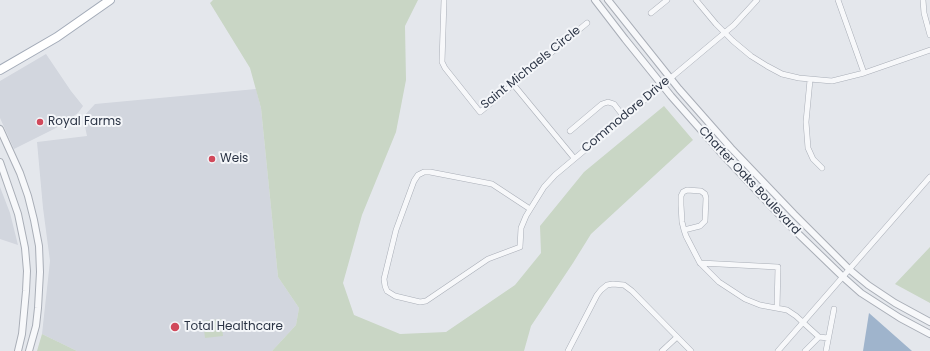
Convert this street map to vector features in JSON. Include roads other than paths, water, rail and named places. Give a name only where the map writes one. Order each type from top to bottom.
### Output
[{"type":"main road","points":[[0,70],[56,37],[110,0]]},
{"type":"main road","points":[[0,62],[15,61]]},
{"type":"street","name":"Saint Michaels Circle","points":[[444,0],[442,62],[444,68],[480,112],[587,23]]},
{"type":"street","name":"Charter Oaks Boulevard","points":[[595,0],[662,85],[723,155],[786,221],[843,277],[880,306],[930,334]]},
{"type":"street","name":"Charter Oaks Boulevard","points":[[608,0],[670,79],[731,148],[794,214],[850,270],[879,293],[930,322]]},
{"type":"street","points":[[650,13],[667,0]]},
{"type":"street","points":[[696,0],[725,33],[751,56],[782,74],[810,80],[832,81],[864,74],[930,50]]},
{"type":"street","name":"Commodore Drive","points":[[530,209],[492,184],[430,172],[424,172],[418,175],[414,181],[396,230],[384,279],[387,291],[395,296],[420,302],[426,301],[488,259],[520,247],[521,228],[530,209],[544,187],[555,174],[725,33],[757,0]]},
{"type":"street","points":[[838,0],[864,74]]},
{"type":"street","points":[[923,0],[924,13],[930,35]]},
{"type":"street","points":[[810,80],[806,122],[808,148],[812,159],[822,168]]},
{"type":"street","points":[[513,84],[574,158]]},
{"type":"street","points":[[570,131],[602,104],[608,102],[614,104],[624,117]]},
{"type":"street","points":[[0,129],[20,173],[28,196],[39,246],[40,272],[38,308],[36,326],[30,351]]},
{"type":"street","points":[[0,162],[18,214],[25,248],[27,271],[26,291],[22,334],[18,351]]},
{"type":"street","points":[[778,351],[930,177]]},
{"type":"street","points":[[684,230],[703,225],[705,221],[706,198],[705,194],[701,191],[687,190],[683,192],[681,196],[684,230],[689,244],[700,263],[719,282],[744,299],[760,305],[787,310],[819,337],[828,338]]},
{"type":"street","points":[[700,263],[778,266],[777,308]]},
{"type":"street","points":[[568,351],[597,295],[607,285],[613,284],[619,284],[628,288],[691,351]]},
{"type":"street","points":[[826,351],[834,309]]},
{"type":"street","points":[[662,351],[677,337]]},
{"type":"street","points":[[805,351],[819,337]]},
{"type":"water","points":[[869,313],[912,351],[863,351]]},
{"type":"place","name":"Royal Farms","points":[[40,122]]},
{"type":"place","name":"Weis","points":[[212,159]]},
{"type":"place","name":"Total Healthcare","points":[[175,327]]}]
